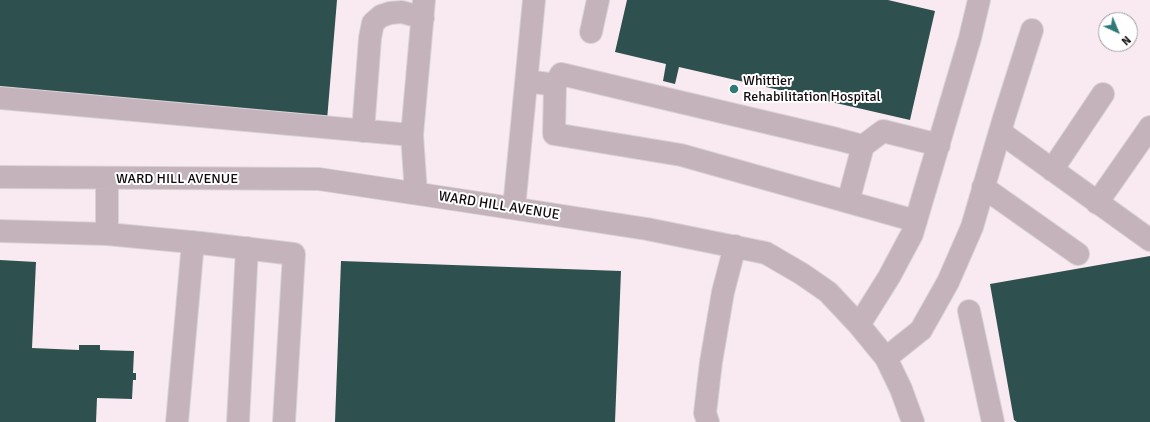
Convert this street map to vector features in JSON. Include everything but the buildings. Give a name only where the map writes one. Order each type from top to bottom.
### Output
[{"type":"street","points":[[514,208],[534,0]]},
{"type":"street","points":[[591,32],[598,0]]},
{"type":"street","points":[[859,324],[889,277],[912,234],[980,0]]},
{"type":"street","points":[[363,131],[370,38],[373,23],[381,16],[390,12],[424,9],[412,135],[416,193]]},
{"type":"street","points":[[886,358],[921,330],[948,282],[972,227],[1032,30]]},
{"type":"street","points":[[863,146],[561,74],[555,85],[554,134],[681,155],[916,221]]},
{"type":"street","points":[[526,81],[555,85]]},
{"type":"street","points":[[1052,170],[1103,94]]},
{"type":"street","points":[[0,98],[412,135]]},
{"type":"street","points":[[1097,203],[1150,127]]},
{"type":"street","points":[[848,202],[863,146],[883,132],[939,145]]},
{"type":"street","points":[[1000,132],[1097,203],[1147,231]]},
{"type":"street","name":"WARD HILL AVENUE","points":[[0,177],[107,179],[319,179],[647,229],[766,253],[802,274],[828,292],[859,324],[886,358],[901,389],[913,422]]},
{"type":"street","points":[[107,179],[107,234]]},
{"type":"street","points":[[984,187],[1078,254]]},
{"type":"street","points":[[0,231],[107,234],[294,254],[284,422]]},
{"type":"street","points":[[177,422],[193,242]]},
{"type":"street","points":[[708,422],[705,413],[711,362],[723,292],[735,246]]},
{"type":"street","points":[[238,422],[247,248]]},
{"type":"street","points":[[969,311],[993,422]]},
{"type":"shaded area","points":[[0,0],[1150,0],[1150,422],[0,422]]},
{"type":"place","name":"Whittier Rehabilitation Hospital","points":[[734,89]]}]
